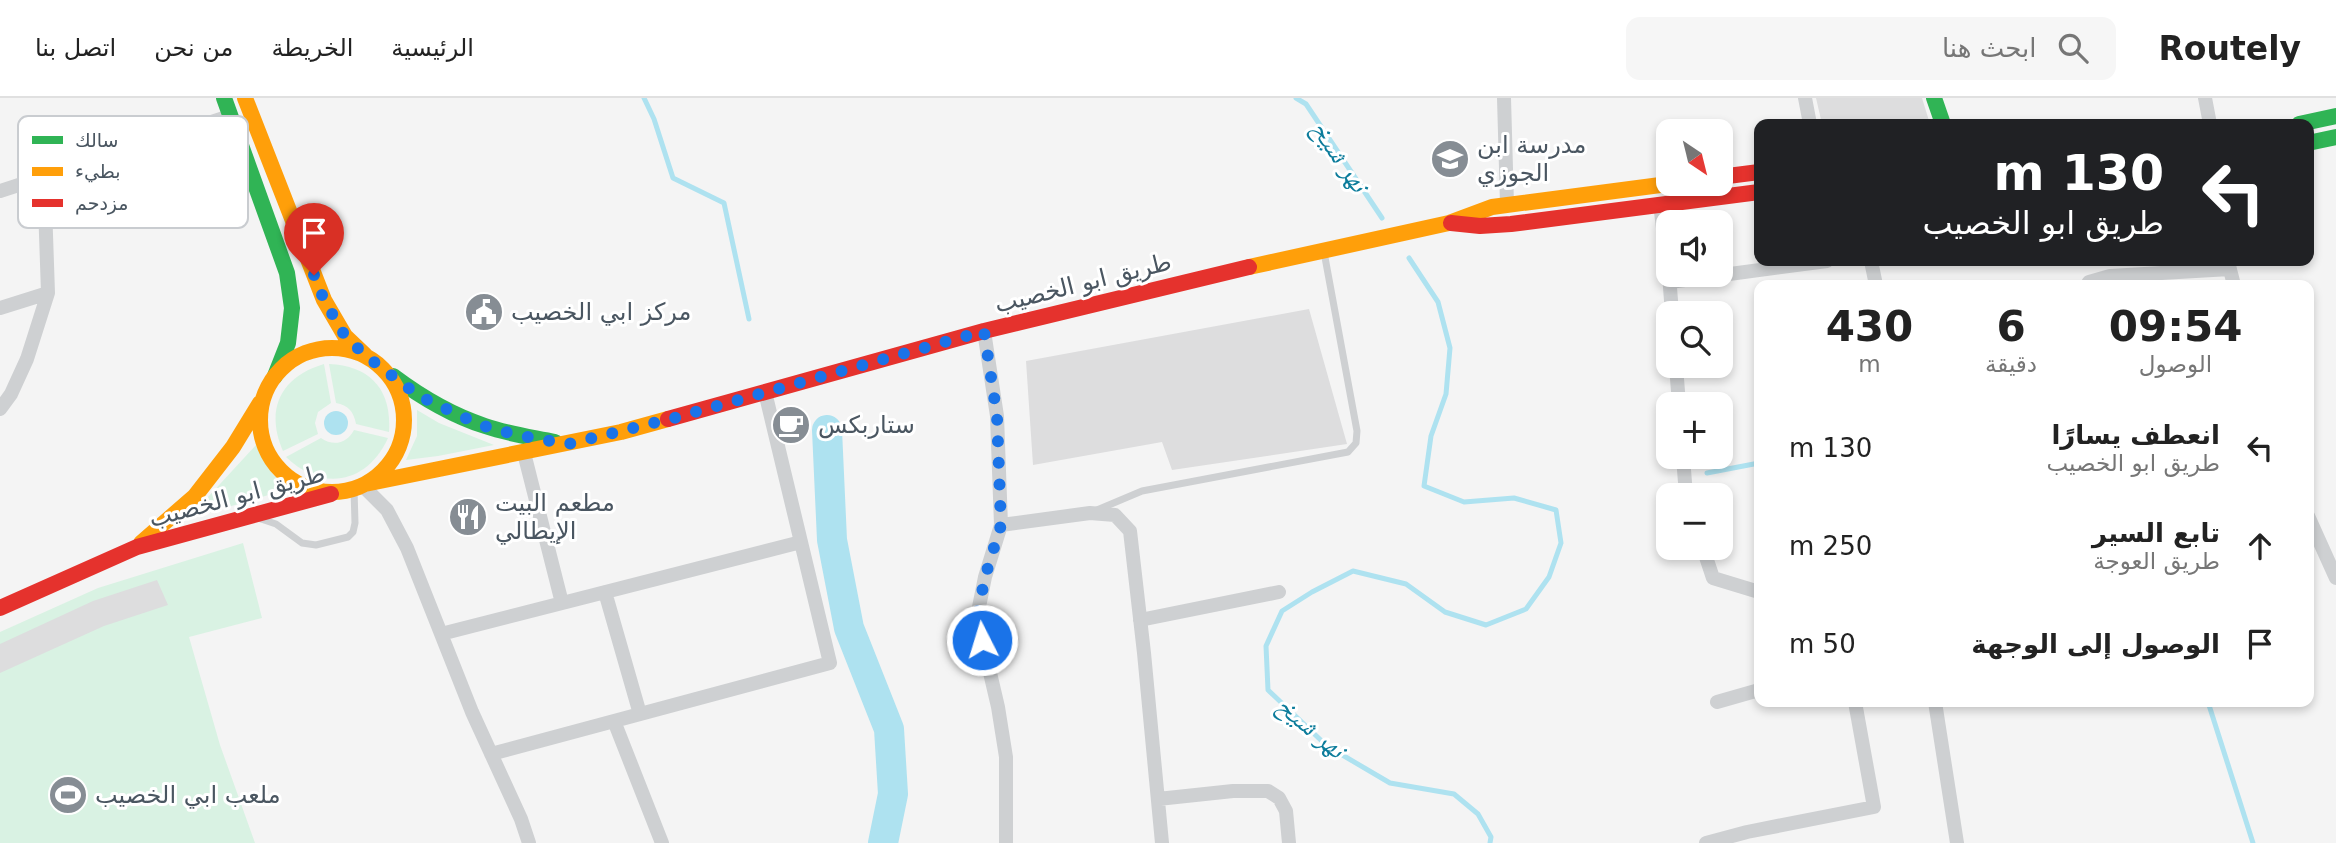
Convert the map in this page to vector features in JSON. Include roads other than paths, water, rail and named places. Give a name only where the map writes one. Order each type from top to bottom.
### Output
[{"type":"main road","points":[[224,98],[230,116]]},
{"type":"main road","points":[[246,98],[324,300],[345,336],[383,368],[396,386],[402,403],[404,421],[401,440],[394,456],[383,471],[357,487],[326,492],[304,486],[285,475],[271,458],[262,437],[260,415],[265,394],[288,343],[292,308],[287,273],[248,166]]},
{"type":"main road","points":[[1934,98],[1941,119]]},
{"type":"main road","points":[[2314,121],[2336,116]]},
{"type":"main road","points":[[2314,142],[2336,137]]},
{"type":"main road","points":[[1733,175],[1754,173]]},
{"type":"main road","name":"طريق ابو الخصيب","points":[[0,608],[137,547],[357,487],[568,444],[674,418],[984,331],[1323,249],[1449,223],[1477,211],[1507,204],[1656,185]]},
{"type":"main road","name":"طريق ابو الخصيب","points":[[1449,223],[1496,226],[1754,193]]},
{"type":"main road","points":[[275,376],[289,362],[307,352],[326,348],[346,349],[365,355]]},
{"type":"main road","name":"طريق ابو الخصيب","points":[[383,368],[419,396],[461,417],[498,430],[568,444]]},
{"type":"main road","name":"طريق ابو الخصيب","points":[[137,547],[195,496],[233,447],[265,394]]},
{"type":"street","points":[[1504,98],[1507,204]]},
{"type":"street","points":[[1805,98],[1809,119]]},
{"type":"street","points":[[2205,98],[2209,119]]},
{"type":"street","points":[[0,191],[18,185]]},
{"type":"street","points":[[1660,204],[1661,210]]},
{"type":"street","points":[[0,409],[11,394],[27,359],[48,293],[46,228]]},
{"type":"street","points":[[1733,272],[1783,266]]},
{"type":"street","points":[[2095,280],[2110,276],[2218,266]]},
{"type":"street","points":[[0,308],[48,293]]},
{"type":"street","points":[[984,331],[997,416],[1001,525],[985,577],[977,617],[998,707],[1006,757],[1006,843]]},
{"type":"street","points":[[491,754],[830,663],[765,392]]},
{"type":"street","points":[[524,453],[562,603]]},
{"type":"street","points":[[357,487],[387,510],[398,530],[472,712],[522,820],[529,843]]},
{"type":"street","points":[[1001,525],[1090,513],[1115,515],[1130,531],[1162,843]]},
{"type":"street","points":[[2314,529],[2336,578]]},
{"type":"street","points":[[441,634],[801,542]]},
{"type":"street","points":[[1707,560],[1713,578],[1754,590]]},
{"type":"street","points":[[605,592],[640,714]]},
{"type":"street","points":[[1140,620],[1279,592]]},
{"type":"street","points":[[1717,702],[1754,691]]},
{"type":"street","points":[[1706,843],[1747,832],[1874,807],[1856,707]]},
{"type":"street","points":[[1935,707],[1956,843]]},
{"type":"street","points":[[614,721],[662,843]]},
{"type":"street","points":[[1158,799],[1233,791],[1268,791],[1279,798],[1286,811],[1289,843]]},
{"type":"lane","points":[[1090,513],[1142,491],[1348,452],[1356,443],[1357,432],[1323,249]]},
{"type":"lane","points":[[250,516],[276,524],[302,542],[316,545],[348,537],[354,532],[357,487]]},
{"type":"water","points":[[336,411],[345,414],[348,423],[345,432],[336,435],[327,432],[324,423],[327,414]]},
{"type":"waterway","points":[[644,98],[654,119],[673,178],[724,203],[749,319]]},
{"type":"waterway","name":"نهر شيخ","points":[[1296,98],[1306,104],[1382,218]]},
{"type":"waterway","name":"نهر شيخ","points":[[1409,258],[1438,302],[1450,348],[1446,394],[1431,436],[1424,486],[1464,502],[1514,498],[1556,510],[1561,543],[1549,577],[1526,609],[1486,625],[1445,612],[1406,584],[1353,571],[1282,611],[1266,646],[1268,690],[1327,746],[1390,783],[1454,794],[1478,814],[1491,837],[1490,843]]},
{"type":"waterway","points":[[827,430],[832,540],[849,628],[889,729],[893,794],[883,843]]},
{"type":"waterway","points":[[1707,473],[1754,464]]},
{"type":"waterway","points":[[2210,707],[2253,843]]},
{"type":"place","name":"مدرسة ابن الجوزي","points":[[1450,159]]},
{"type":"place","name":"مركز ابي الخصيب","points":[[484,312]]},
{"type":"place","name":"ستاربكس","points":[[791,425]]},
{"type":"place","name":"مطعم البيت الإيطالي","points":[[468,517]]},
{"type":"place","name":"ملعب ابي الخصيب","points":[[68,795]]}]
